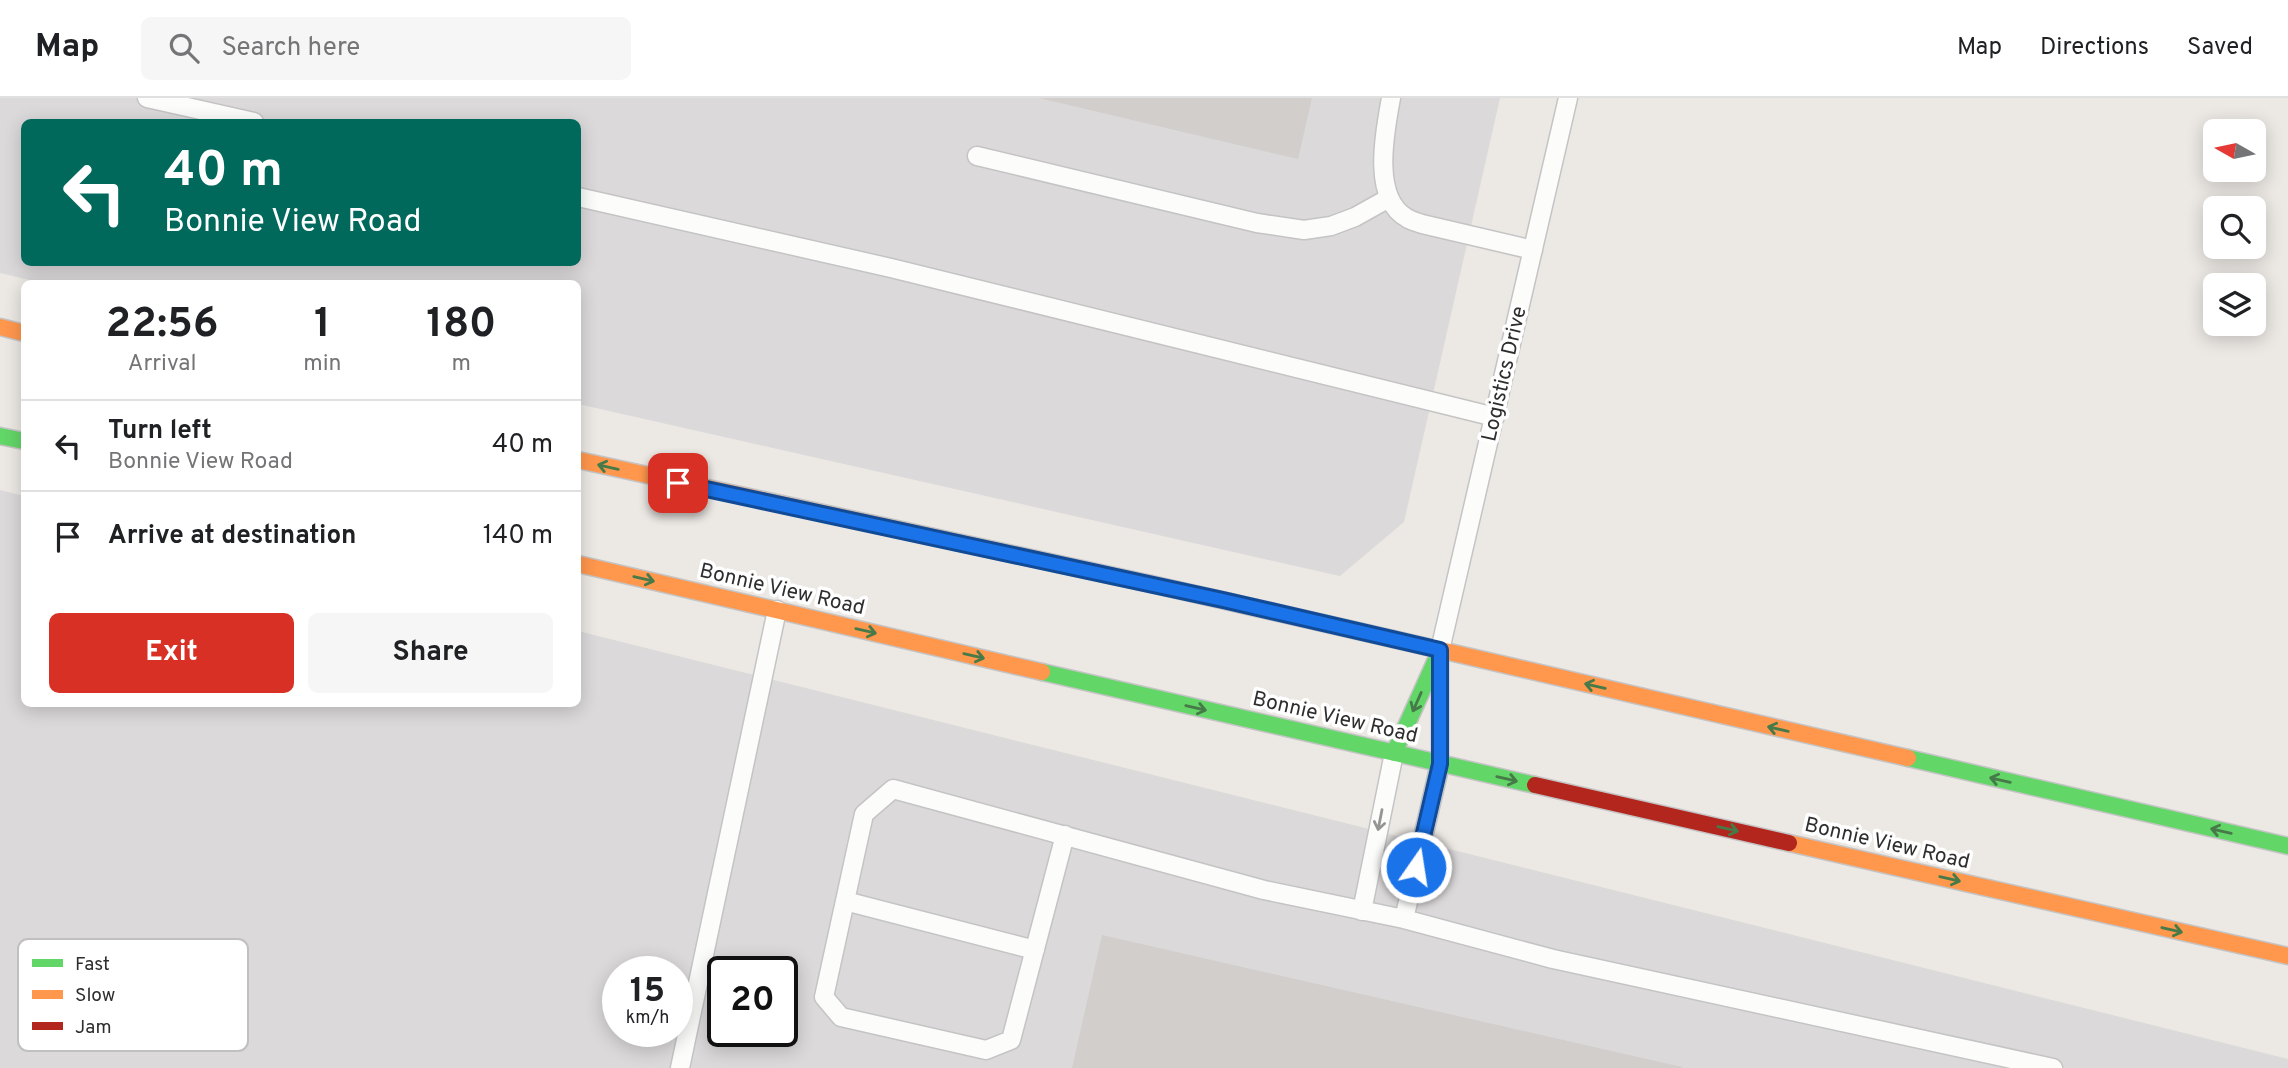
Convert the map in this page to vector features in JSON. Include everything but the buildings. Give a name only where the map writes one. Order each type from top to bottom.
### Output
[{"type":"main road","points":[[0,327],[21,332]]},
{"type":"main road","points":[[0,436],[21,440]]},
{"type":"main road","points":[[581,461],[1223,600],[2288,846]]},
{"type":"main road","name":"Bonnie View Road","points":[[581,565],[1440,764],[2288,956]]},
{"type":"main road","points":[[1394,753],[1440,650]]},
{"type":"main road","points":[[1440,650],[1440,764]]},
{"type":"lane","points":[[147,98],[241,119]]},
{"type":"lane","points":[[1391,98],[1385,134],[1384,180],[1395,208],[1406,218],[1533,250]]},
{"type":"lane","name":"Logistics Drive","points":[[1440,650],[1568,98]]},
{"type":"lane","points":[[977,156],[1257,223],[1304,230],[1331,226],[1355,217],[1389,198]]},
{"type":"lane","points":[[581,198],[891,268],[1495,417]]},
{"type":"lane","points":[[680,1068],[777,610]]},
{"type":"lane","points":[[1362,911],[1394,753]]},
{"type":"lane","points":[[1405,919],[1440,764]]},
{"type":"lane","points":[[1065,835],[1012,1040],[986,1050],[841,1017],[824,997],[864,814],[893,789],[1065,835],[1264,890],[1405,919],[1553,959],[2053,1068]]},
{"type":"lane","points":[[845,901],[1035,950]]},
{"type":"shaded area","points":[[0,98],[1500,98],[1404,522],[1340,576],[581,405],[581,280],[29,280],[0,273]]},
{"type":"shaded area","points":[[0,490],[21,495],[21,707],[581,707],[581,632],[2288,1059],[2288,1068],[0,1068]]},
{"type":"traffic: fast","points":[[0,436],[21,440]]},
{"type":"traffic: fast","points":[[1394,753],[1435,662]]},
{"type":"traffic: fast","points":[[1042,672],[1535,785]]},
{"type":"traffic: fast","points":[[1908,758],[2288,846]]},
{"type":"traffic: slow","points":[[0,327],[21,332]]},
{"type":"traffic: slow","points":[[581,461],[1151,584]]},
{"type":"traffic: slow","points":[[581,565],[1042,672]]},
{"type":"traffic: slow","points":[[1393,639],[1908,758]]},
{"type":"traffic: slow","points":[[1440,650],[1440,764]]},
{"type":"traffic: slow","points":[[1789,843],[2288,956]]},
{"type":"traffic: jam","points":[[1151,584],[1393,639]]},
{"type":"traffic: jam","points":[[1535,785],[1789,843]]},
{"type":"route","points":[[678,483],[1223,600],[1440,650],[1440,764],[1416,867]]}]
